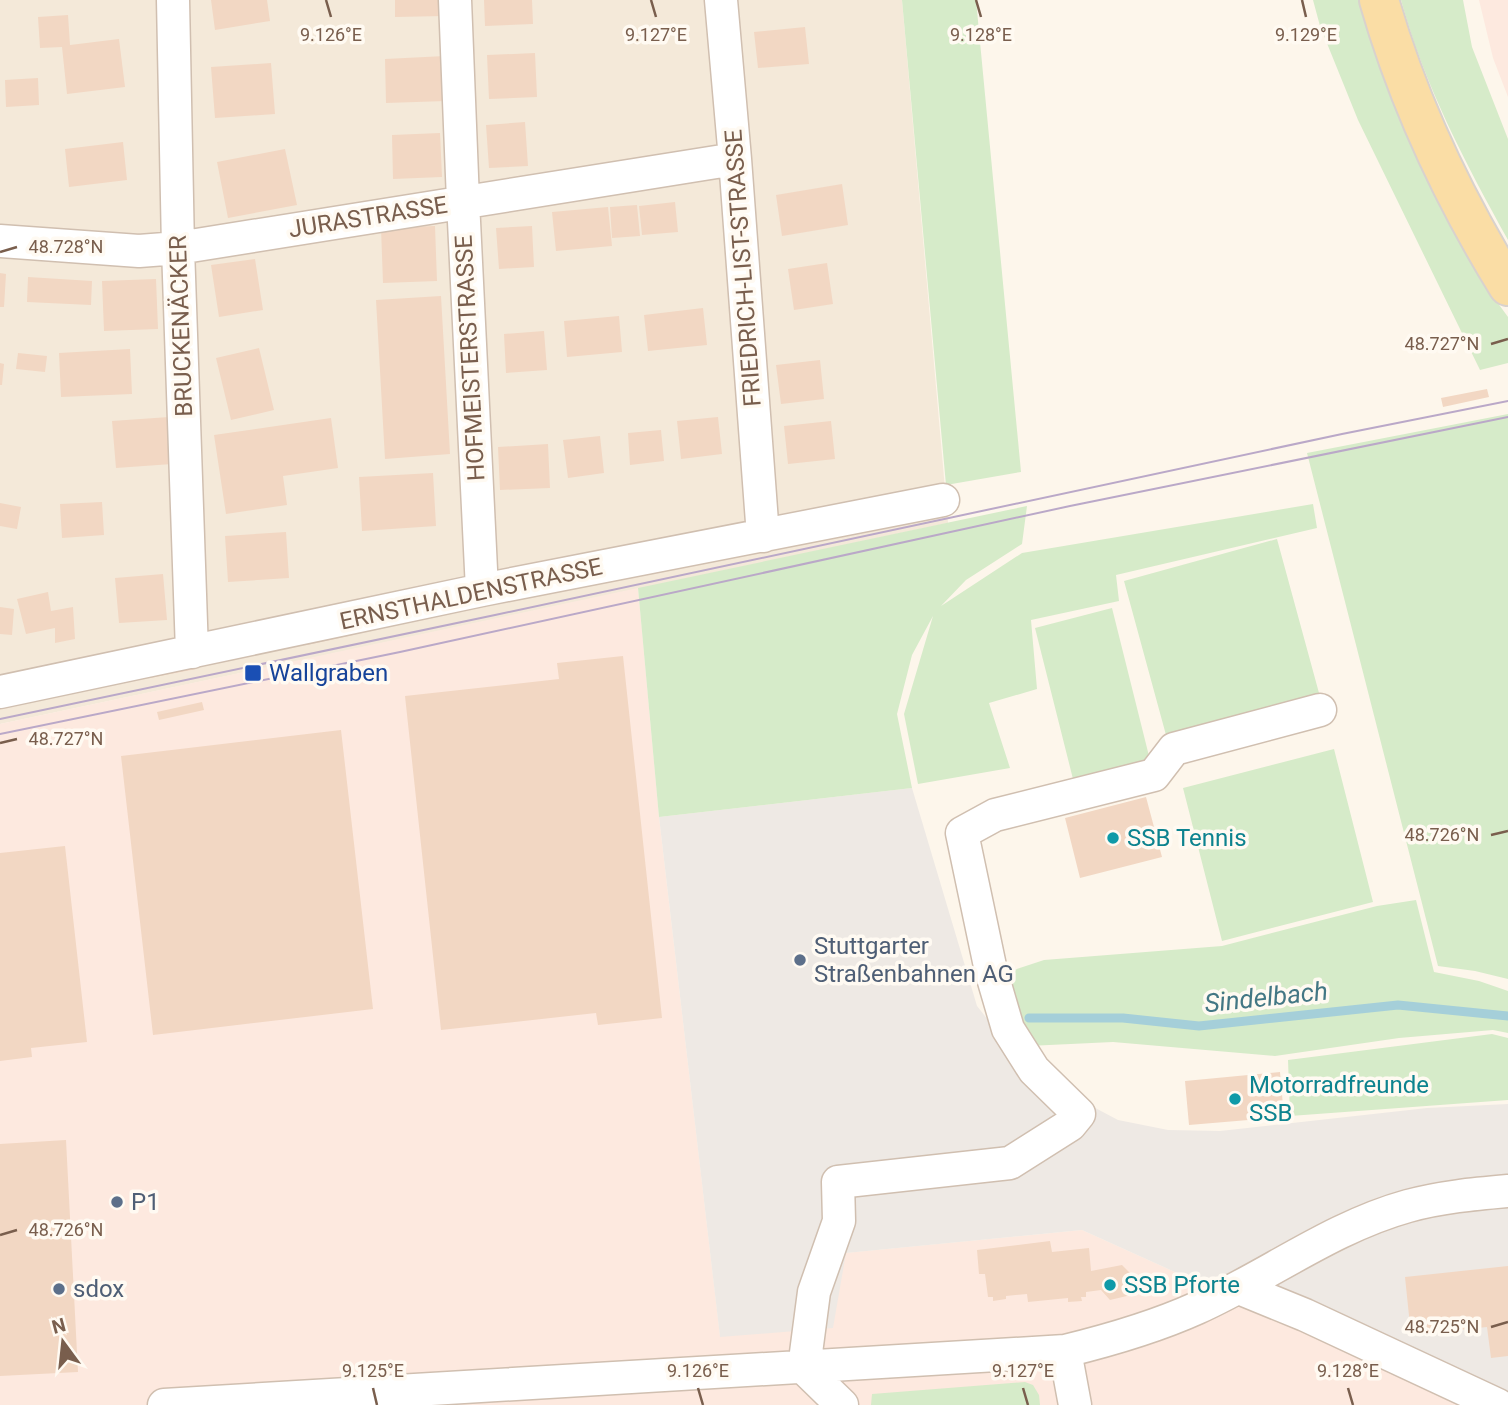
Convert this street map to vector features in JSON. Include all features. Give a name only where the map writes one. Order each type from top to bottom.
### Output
[{"type":"main road","points":[[1380,0],[1431,142],[1474,230],[1508,286]]},
{"type":"street","name":"BRUCKENÄCKER","points":[[173,0],[178,248],[192,652]]},
{"type":"street","name":"HOFMEISTERSTRASSE","points":[[455,0],[482,590]]},
{"type":"street","name":"FRIEDRICH-LIST-STRASSE","points":[[721,0],[763,536]]},
{"type":"street","name":"JURASTRASSE","points":[[0,241],[139,251],[178,248],[735,159]]},
{"type":"street","name":"ERNSTHALDENSTRASSE","points":[[0,692],[482,590],[943,500]]},
{"type":"street","points":[[804,1368],[814,1292],[839,1220],[838,1182],[1010,1163],[1070,1125],[1079,1114],[1034,1070],[1008,1030],[991,971],[962,833],[995,815],[1154,775],[1174,749],[1320,710]]},
{"type":"street","points":[[164,1405],[1065,1351],[1109,1340],[1195,1309],[1347,1230],[1406,1207],[1457,1195],[1508,1191]]},
{"type":"street","points":[[1239,1288],[1305,1315],[1488,1403]]},
{"type":"street","points":[[1065,1351],[1074,1405]]},
{"type":"street","points":[[804,1368],[842,1405]]},
{"type":"shaded area","points":[[0,0],[902,0],[948,523],[0,724]]},
{"type":"shaded area","points":[[1479,0],[1508,0],[1508,97],[1493,58]]},
{"type":"shaded area","points":[[638,588],[659,817],[720,1336],[845,1253],[1082,1230],[1469,1405],[0,1405],[0,724]]},
{"type":"shaded area","points":[[912,788],[977,1006],[1031,1074],[1118,1120],[1168,1130],[1220,1131],[1427,1108],[1508,1104],[1508,1405],[1469,1405],[1082,1230],[846,1253],[833,1328],[720,1337],[659,817]]},
{"type":"green space","points":[[902,0],[976,0],[1021,472],[946,485]]},
{"type":"green space","points":[[1313,0],[1360,0],[1408,138],[1492,295],[1508,317],[1508,363],[1480,370],[1358,120],[1320,26]]},
{"type":"green space","points":[[1401,0],[1463,0],[1472,47],[1508,139],[1508,240],[1434,93],[1410,32]]},
{"type":"green space","points":[[1508,414],[1508,979],[1438,966],[1307,453]]},
{"type":"green space","points":[[1313,504],[1317,528],[1116,575],[1119,601],[1031,620],[1037,689],[989,703],[1010,768],[918,784],[904,714],[933,616],[912,655],[897,714],[912,788],[659,817],[638,588],[1027,506],[1022,544],[966,580],[941,606],[1022,553]]},
{"type":"green space","points":[[1277,539],[1319,693],[1166,735],[1124,581]]},
{"type":"green space","points":[[1112,608],[1150,760],[1073,779],[1035,628]]},
{"type":"green space","points":[[1334,749],[1373,902],[1222,941],[1183,788]]},
{"type":"green space","points":[[1416,900],[1434,972],[1479,981],[1508,991],[1508,1033],[1493,1030],[1399,1038],[1275,1056],[1113,1042],[1028,1046],[1005,973],[1044,960],[1222,946],[1377,906]]},
{"type":"green space","points":[[1492,1034],[1508,1038],[1508,1100],[1290,1116],[1288,1060]]},
{"type":"green space","points":[[1025,1382],[1033,1385],[1039,1395],[1040,1405],[871,1405],[872,1394]]},
{"type":"building","points":[[211,0],[267,0],[270,21],[215,30]]},
{"type":"building","points":[[395,0],[444,0],[444,16],[395,17]]},
{"type":"building","points":[[484,0],[532,0],[533,24],[485,26]]},
{"type":"building","points":[[68,15],[70,45],[119,39],[125,87],[67,94],[62,47],[40,48],[38,17]]},
{"type":"building","points":[[805,27],[809,64],[758,68],[754,32]]},
{"type":"building","points":[[535,53],[537,97],[489,99],[487,55]]},
{"type":"building","points":[[445,56],[446,101],[386,103],[385,59]]},
{"type":"building","points":[[271,63],[275,114],[215,118],[211,67]]},
{"type":"building","points":[[38,78],[39,105],[6,107],[5,80]]},
{"type":"building","points":[[525,122],[528,166],[489,168],[486,125]]},
{"type":"building","points":[[440,133],[442,177],[393,179],[392,135]]},
{"type":"building","points":[[123,142],[127,180],[69,187],[65,149]]},
{"type":"building","points":[[285,149],[297,205],[228,218],[217,162]]},
{"type":"building","points":[[842,184],[848,225],[782,236],[776,195]]},
{"type":"building","points":[[675,202],[678,232],[642,235],[639,206]]},
{"type":"building","points":[[637,205],[640,236],[612,238],[610,207]]},
{"type":"building","points":[[608,207],[612,246],[556,251],[552,212]]},
{"type":"building","points":[[435,226],[437,281],[383,283],[381,228]]},
{"type":"building","points":[[532,226],[534,267],[499,269],[496,228]]},
{"type":"building","points":[[255,259],[263,310],[219,317],[211,265]]},
{"type":"building","points":[[827,263],[833,304],[794,310],[788,269]]},
{"type":"building","points":[[0,273],[6,274],[4,307],[0,307]]},
{"type":"building","points":[[28,277],[92,281],[91,305],[27,302]]},
{"type":"building","points":[[156,279],[158,329],[104,331],[102,281]]},
{"type":"building","points":[[441,296],[450,454],[385,459],[376,300]]},
{"type":"building","points":[[703,308],[707,345],[648,351],[644,315]]},
{"type":"building","points":[[619,316],[622,352],[567,357],[564,321]]},
{"type":"building","points":[[544,331],[547,370],[506,373],[504,334]]},
{"type":"building","points":[[259,348],[274,410],[231,420],[216,358]]},
{"type":"building","points":[[130,349],[132,394],[61,397],[59,353]]},
{"type":"building","points":[[18,353],[47,356],[45,372],[16,369]]},
{"type":"building","points":[[820,360],[824,399],[781,404],[776,365]]},
{"type":"building","points":[[0,363],[4,364],[2,385],[0,385]]},
{"type":"building","points":[[1487,389],[1489,397],[1443,407],[1441,398]]},
{"type":"building","points":[[169,417],[172,464],[116,468],[112,421]]},
{"type":"building","points":[[718,417],[722,454],[681,459],[677,421]]},
{"type":"building","points":[[331,418],[338,468],[283,476],[287,505],[226,514],[214,435]]},
{"type":"building","points":[[831,421],[835,459],[788,464],[784,426]]},
{"type":"building","points":[[661,430],[664,461],[630,465],[628,433]]},
{"type":"building","points":[[600,436],[604,473],[568,478],[563,440]]},
{"type":"building","points":[[548,444],[550,488],[500,490],[498,447]]},
{"type":"building","points":[[433,473],[436,526],[362,531],[359,477]]},
{"type":"building","points":[[102,502],[104,535],[62,538],[60,504]]},
{"type":"building","points":[[0,503],[21,507],[17,529],[0,526]]},
{"type":"building","points":[[286,532],[289,578],[228,582],[225,536]]},
{"type":"building","points":[[163,574],[167,620],[119,623],[115,578]]},
{"type":"building","points":[[48,592],[51,611],[73,607],[75,639],[55,643],[55,628],[26,634],[17,599]]},
{"type":"building","points":[[0,607],[14,609],[12,635],[0,634]]},
{"type":"building","points":[[351,627],[353,635],[307,645],[306,637]]},
{"type":"building","points":[[623,656],[662,1018],[598,1025],[596,1013],[441,1030],[405,696],[559,679],[557,663]]},
{"type":"building","points":[[194,661],[196,669],[150,678],[149,670]]},
{"type":"building","points":[[361,669],[362,676],[317,686],[315,678]]},
{"type":"building","points":[[202,702],[204,710],[159,720],[157,712]]},
{"type":"building","points":[[341,730],[373,1009],[153,1035],[121,756]]},
{"type":"building","name":"SSB Tennis","points":[[1146,797],[1162,857],[1080,878],[1065,818]]},
{"type":"building","points":[[65,846],[87,1042],[31,1048],[32,1057],[0,1061],[0,853]]},
{"type":"building","name":"Motorradfreunde SSB","points":[[1280,1072],[1284,1117],[1189,1125],[1185,1081]]},
{"type":"building","points":[[66,1140],[78,1372],[0,1376],[0,1144]]},
{"type":"building","points":[[1050,1241],[1052,1252],[1089,1248],[1091,1271],[1122,1265],[1136,1279],[1131,1295],[1110,1300],[1101,1290],[1086,1292],[1086,1297],[1081,1297],[1082,1301],[1068,1302],[1068,1298],[1028,1302],[1027,1294],[1006,1296],[1006,1299],[993,1301],[993,1297],[988,1297],[985,1274],[979,1274],[977,1250]]},
{"type":"building","points":[[1508,1266],[1508,1356],[1491,1358],[1487,1327],[1411,1335],[1405,1277]]},
{"type":"waterway","name":"Sindelbach","points":[[1029,1018],[1123,1018],[1199,1026],[1398,1005],[1508,1016]]},
{"type":"tram line","points":[[0,719],[1508,401]]},
{"type":"tram line","points":[[0,734],[400,652],[1070,506],[1508,417]]},
{"type":"place","name":"Wallgraben","points":[[253,673]]},
{"type":"place","name":"SSB Tennis","points":[[1113,838]]},
{"type":"place","name":"Stuttgarter Straßenbahnen AG","points":[[800,960]]},
{"type":"place","name":"Motorradfreunde SSB","points":[[1235,1099]]},
{"type":"place","name":"P1","points":[[117,1202]]},
{"type":"place","name":"SSB Pforte","points":[[1110,1285]]},
{"type":"place","name":"sdox","points":[[59,1289]]}]
